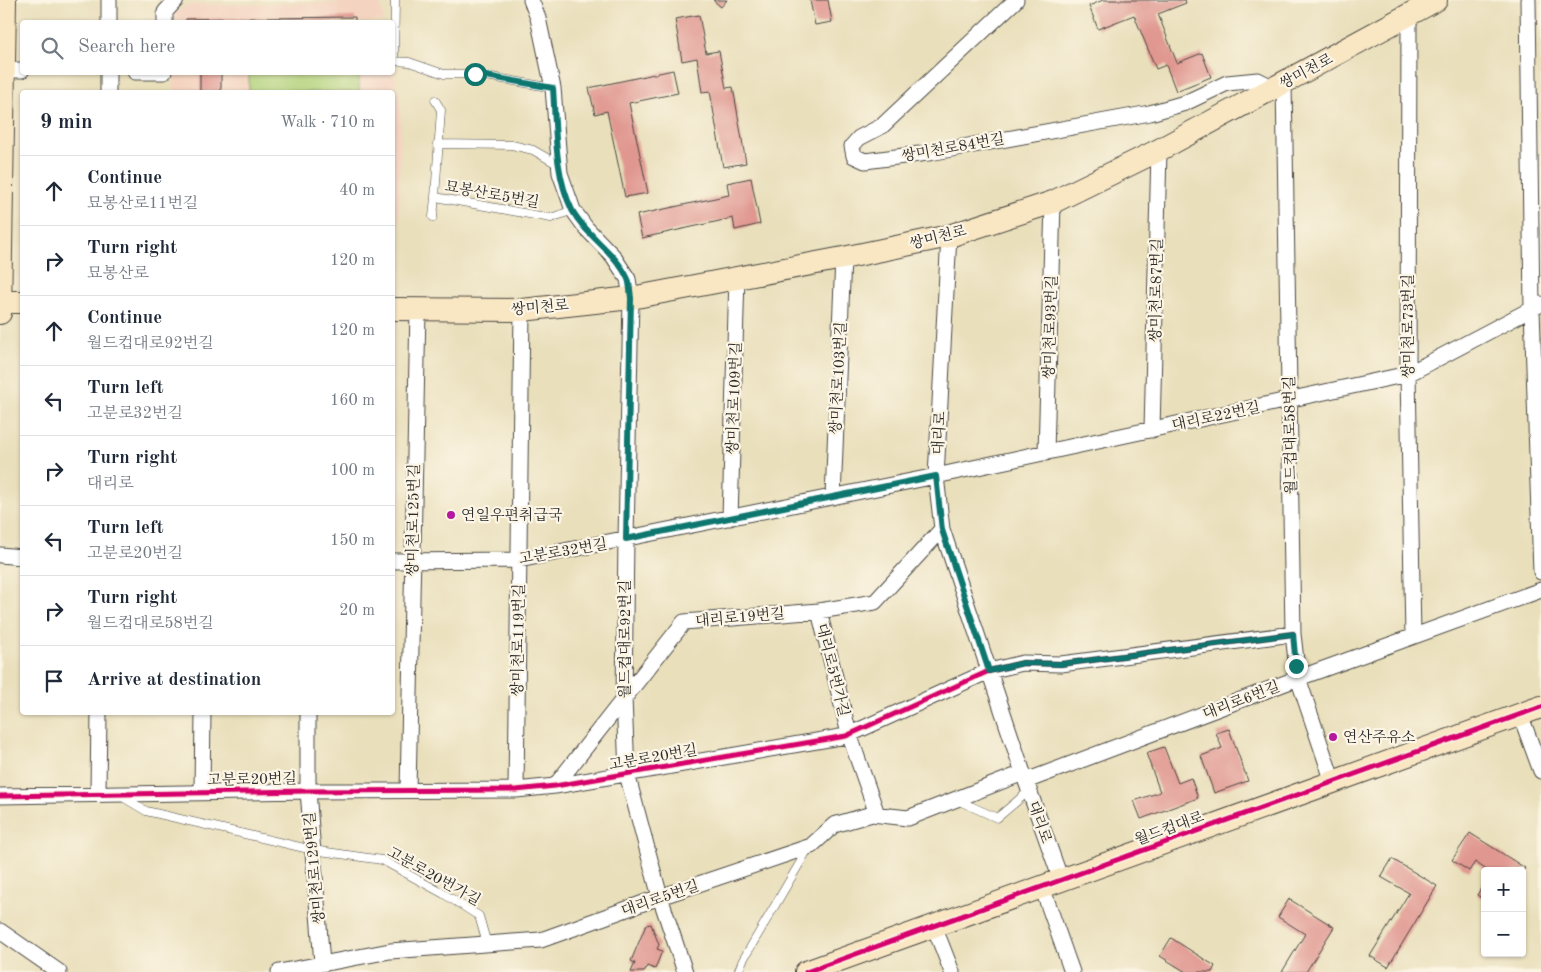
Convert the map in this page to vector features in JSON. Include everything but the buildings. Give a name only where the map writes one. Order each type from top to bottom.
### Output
[{"type":"street","points":[[0,313],[9,70],[5,0]]},
{"type":"street","points":[[109,0],[109,20]]},
{"type":"street","points":[[165,20],[165,12],[176,0]]},
{"type":"street","points":[[531,0],[538,18],[553,88],[560,173],[572,210]]},
{"type":"street","name":"쌍미천로84번길","points":[[1016,0],[882,126],[859,138],[852,146],[854,156],[865,161],[935,152],[1150,113],[1185,103],[1227,83],[1258,80],[1279,85]]},
{"type":"street","name":"쌍미천로","points":[[395,310],[522,310],[631,298],[949,236],[1053,202],[1159,150],[1436,0]]},
{"type":"street","points":[[1528,0],[1537,306],[1541,572]]},
{"type":"street","name":"쌍미천로73번길","points":[[1409,16],[1408,374],[1413,636]]},
{"type":"street","points":[[108,75],[108,90]]},
{"type":"street","name":"월드컵대로58번길","points":[[1279,85],[1290,400],[1293,634],[1298,678],[1333,782]]},
{"type":"street","name":"쌍미천로87번길","points":[[1152,430],[1159,150]]},
{"type":"street","name":"쌍미천로93번길","points":[[1046,453],[1053,202]]},
{"type":"street","name":"월드컵대로92번길","points":[[572,210],[586,228],[613,256],[628,279],[631,298],[624,697],[627,774],[660,898],[685,972]]},
{"type":"street","name":"대리로","points":[[949,236],[936,476],[942,530],[1026,782],[1072,972]]},
{"type":"street","name":"쌍미천로103번길","points":[[833,497],[843,258]]},
{"type":"street","name":"쌍미천로109번길","points":[[730,518],[737,277]]},
{"type":"street","points":[[0,302],[20,302]]},
{"type":"street","name":"대리로22번길","points":[[936,476],[1408,374],[1537,306]]},
{"type":"street","name":"쌍미천로125번길","points":[[408,790],[418,310]]},
{"type":"street","name":"쌍미천로119번길","points":[[516,790],[522,310]]},
{"type":"street","name":"고분로32번길","points":[[395,561],[519,560],[936,476]]},
{"type":"street","name":"대리로19번길","points":[[555,786],[684,622],[819,611],[875,602],[942,530]]},
{"type":"street","points":[[0,555],[20,557]]},
{"type":"street","name":"대리로6번길","points":[[1026,782],[1298,678],[1541,590]]},
{"type":"street","name":"대리로5번가길","points":[[819,611],[849,734],[876,814]]},
{"type":"street","name":"고분로20번길","points":[[0,796],[202,792],[516,790],[555,786],[849,734],[989,671],[1023,663],[1061,664],[1293,634]]},
{"type":"street","name":"월드컵대로","points":[[806,972],[1541,707]]},
{"type":"street","points":[[1520,714],[1541,771]]},
{"type":"street","points":[[98,794],[99,715]]},
{"type":"street","points":[[202,792],[203,715]]},
{"type":"street","name":"쌍미천로129번길","points":[[308,715],[308,791],[322,963]]},
{"type":"street","name":"대리로5번길","points":[[279,972],[390,951],[541,940],[809,847],[834,825],[872,814],[908,818],[956,800],[1026,782]]},
{"type":"street","points":[[934,926],[952,972]]},
{"type":"street","points":[[0,931],[59,972]]},
{"type":"lane","points":[[394,0],[394,20]]},
{"type":"lane","points":[[395,61],[409,62],[444,74],[475,74],[553,88]]},
{"type":"lane","name":"묘봉산로5번길","points":[[433,217],[441,110],[435,100]]},
{"type":"lane","points":[[437,144],[512,145],[533,150],[559,165]]},
{"type":"lane","name":"묘봉산로5번길","points":[[434,197],[551,218],[572,210]]},
{"type":"lane","points":[[956,800],[997,818],[1026,782]]},
{"type":"lane","name":"고분로20번가길","points":[[118,794],[146,811],[313,850],[382,860],[444,894],[479,916],[486,944]]},
{"type":"lane","points":[[738,972],[743,960],[809,847]]},
{"type":"shaded area","points":[[380,2],[384,20],[174,20],[174,14],[186,5]]},
{"type":"shaded area","points":[[174,75],[395,75],[401,109],[398,290],[395,290],[395,90],[174,90]]},
{"type":"green space","points":[[249,75],[359,75],[359,90],[249,90]]},
{"type":"cycle path","points":[[0,796],[516,790],[555,786],[846,736],[989,671],[1023,663],[1061,664],[1293,634]]},
{"type":"cycle path","points":[[806,972],[1541,707]]},
{"type":"place","name":"연일우편취급국","points":[[451,515]]},
{"type":"place","name":"연산주유소","points":[[1333,737]]},
{"type":"route","points":[[475,74],[553,88],[560,173],[572,210],[586,228],[613,256],[628,279],[631,298],[626,539],[936,476],[942,530],[989,671],[1023,663],[1061,664],[1293,634],[1296,666]]}]
